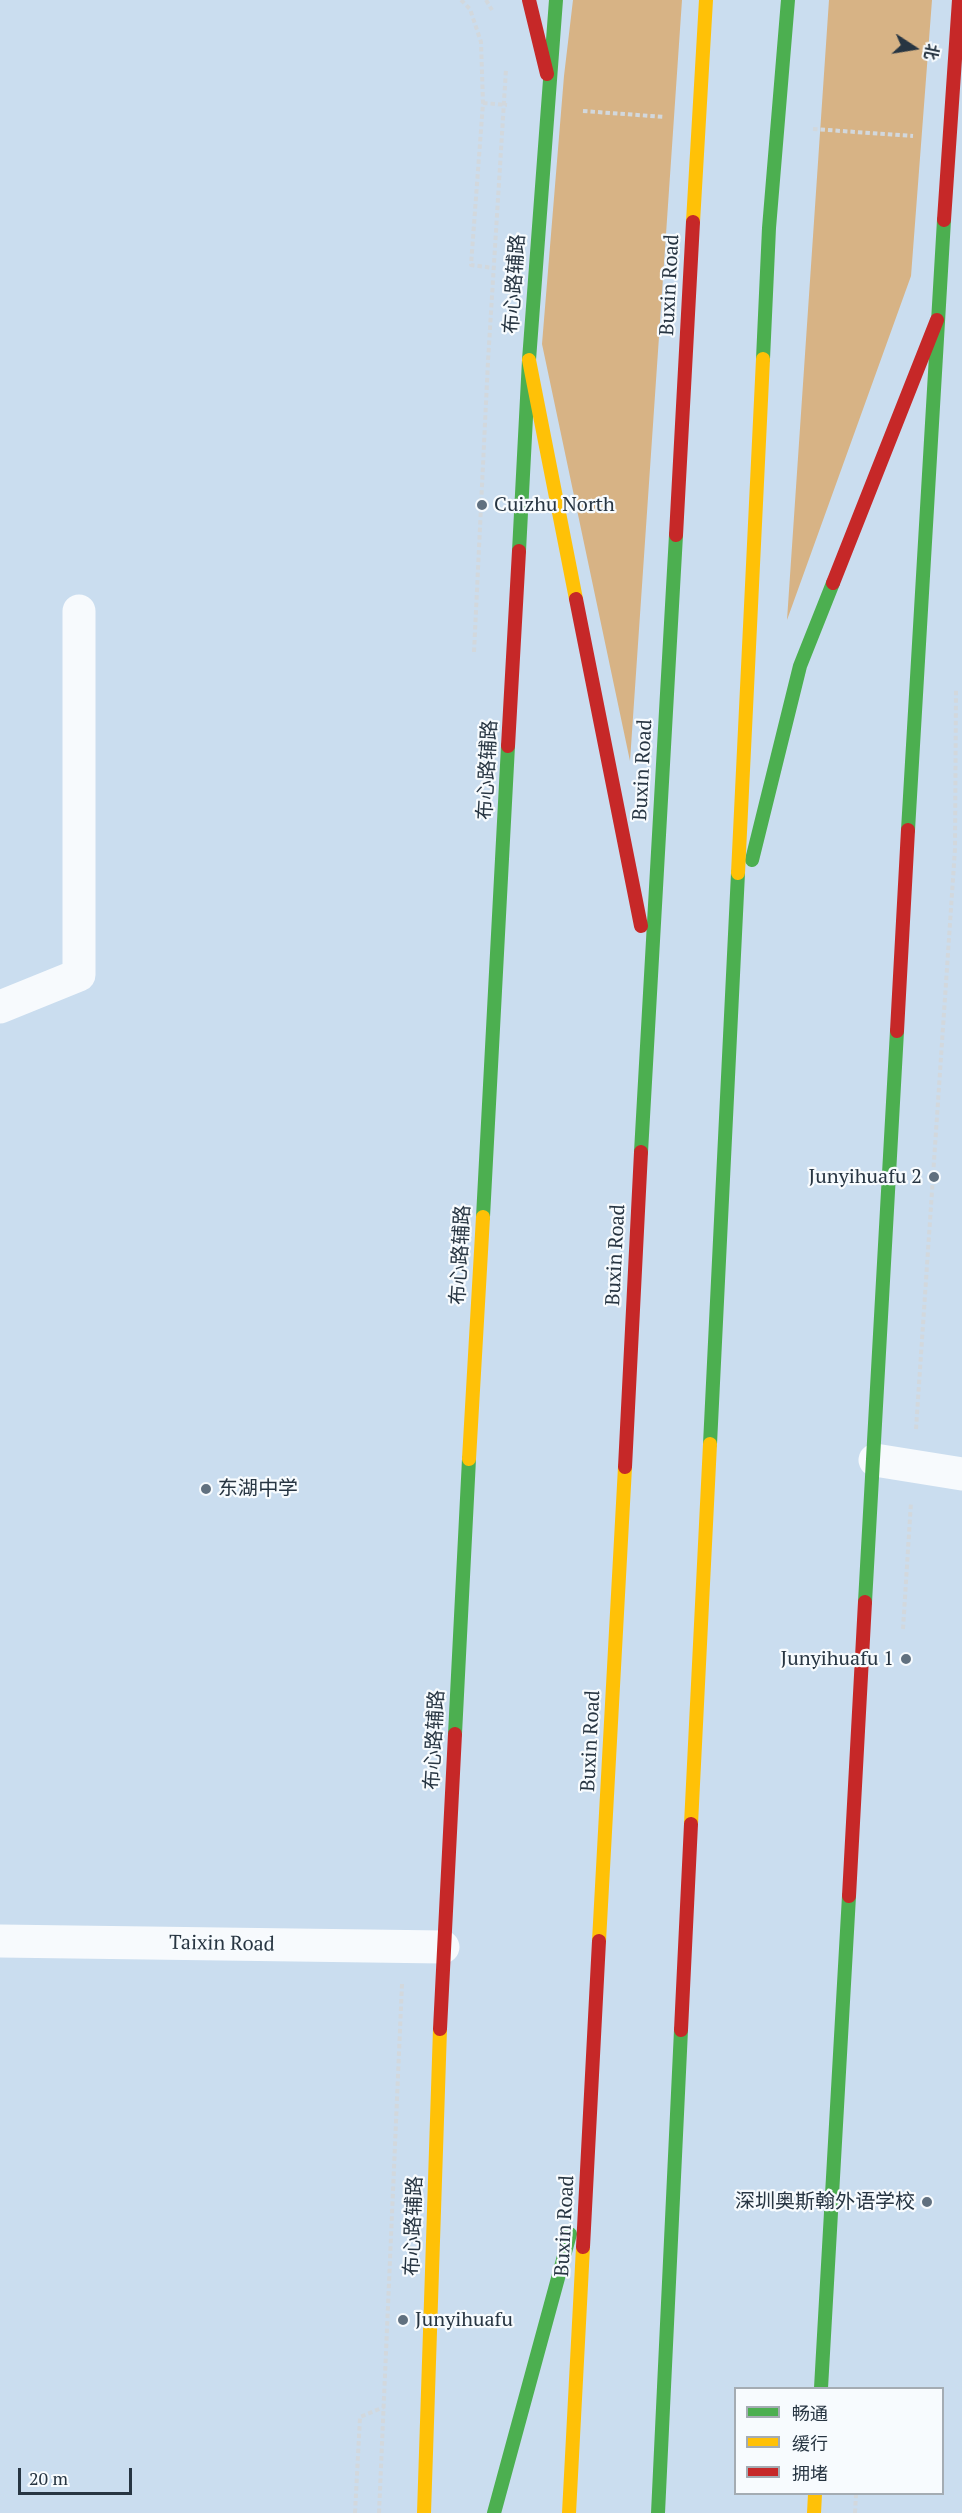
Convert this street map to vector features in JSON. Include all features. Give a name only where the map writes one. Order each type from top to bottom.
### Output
[{"type":"main road","points":[[529,0],[548,80]]},
{"type":"main road","name":"布心路辅路","points":[[424,2513],[443,1947],[529,360],[548,80],[556,0]]},
{"type":"main road","name":"Buxin Road","points":[[569,2513],[651,974],[706,0]]},
{"type":"main road","points":[[658,2513],[769,228],[788,0]]},
{"type":"main road","points":[[822,2387],[938,321],[959,0]]},
{"type":"main road","points":[[956,25],[962,3]]},
{"type":"main road","points":[[734,931],[800,666],[938,321]]},
{"type":"main road","points":[[529,360],[651,974]]},
{"type":"main road","points":[[494,2513],[588,2171]]},
{"type":"main road","points":[[814,2513],[815,2495]]},
{"type":"street","points":[[0,1007],[79,975],[79,611]]},
{"type":"street","points":[[875,1460],[962,1474]]},
{"type":"street","name":"Taixin Road","points":[[0,1941],[443,1947]]},
{"type":"path","points":[[461,0],[470,9],[481,42],[483,104],[471,265],[494,268]]},
{"type":"path","points":[[486,0],[497,19]]},
{"type":"path","points":[[473,663],[494,268],[507,92],[506,59]]},
{"type":"path","points":[[915,1440],[955,849],[956,682]]},
{"type":"path","points":[[380,2513],[402,1984]]},
{"type":"path","points":[[355,2513],[360,2417],[384,2407]]},
{"type":"path","points":[[855,2513],[856,2495]]},
{"type":"shaded area","points":[[573,0],[682,0],[630,761],[542,344],[564,76]]},
{"type":"shaded area","points":[[829,0],[932,0],[911,276],[787,620]]},
{"type":"traffic: fast","points":[[519,551],[529,360],[556,0]]},
{"type":"traffic: fast","points":[[763,359],[769,228],[788,0]]},
{"type":"traffic: fast","points":[[908,830],[944,220]]},
{"type":"traffic: fast","points":[[641,1152],[676,535]]},
{"type":"traffic: fast","points":[[752,860],[800,666],[833,583]]},
{"type":"traffic: fast","points":[[483,1217],[508,746]]},
{"type":"traffic: fast","points":[[710,1444],[738,873]]},
{"type":"traffic: fast","points":[[865,1602],[897,1031]]},
{"type":"traffic: fast","points":[[455,1734],[469,1459]]},
{"type":"traffic: fast","points":[[821,2387],[849,1896]]},
{"type":"traffic: fast","points":[[658,2513],[681,2030]]},
{"type":"traffic: fast","points":[[494,2513],[570,2234]]},
{"type":"traffic: slow","points":[[693,222],[706,0]]},
{"type":"traffic: slow","points":[[738,873],[763,359]]},
{"type":"traffic: slow","points":[[529,360],[576,599]]},
{"type":"traffic: slow","points":[[469,1459],[483,1217]]},
{"type":"traffic: slow","points":[[691,1824],[710,1444]]},
{"type":"traffic: slow","points":[[599,1941],[625,1467]]},
{"type":"traffic: slow","points":[[424,2513],[440,2029]]},
{"type":"traffic: slow","points":[[569,2513],[583,2247]]},
{"type":"traffic: slow","points":[[814,2513],[815,2495]]},
{"type":"traffic: jam","points":[[529,0],[547,74]]},
{"type":"traffic: jam","points":[[944,220],[959,0]]},
{"type":"traffic: jam","points":[[676,535],[693,222]]},
{"type":"traffic: jam","points":[[833,583],[937,320]]},
{"type":"traffic: jam","points":[[508,746],[519,551]]},
{"type":"traffic: jam","points":[[576,599],[641,926]]},
{"type":"traffic: jam","points":[[897,1031],[908,830]]},
{"type":"traffic: jam","points":[[625,1467],[641,1152]]},
{"type":"traffic: jam","points":[[849,1896],[865,1602]]},
{"type":"traffic: jam","points":[[440,2029],[455,1734]]},
{"type":"traffic: jam","points":[[681,2030],[691,1824]]},
{"type":"traffic: jam","points":[[583,2247],[599,1941]]},
{"type":"place","name":"Cuizhu North","points":[[482,505]]},
{"type":"place","name":"Junyihuafu 2","points":[[934,1177]]},
{"type":"place","name":"东湖中学","points":[[206,1489]]},
{"type":"place","name":"Junyihuafu 1","points":[[906,1659]]},
{"type":"place","name":"深圳奥斯翰外语学校","points":[[927,2202]]},
{"type":"place","name":"Junyihuafu","points":[[403,2320]]}]
